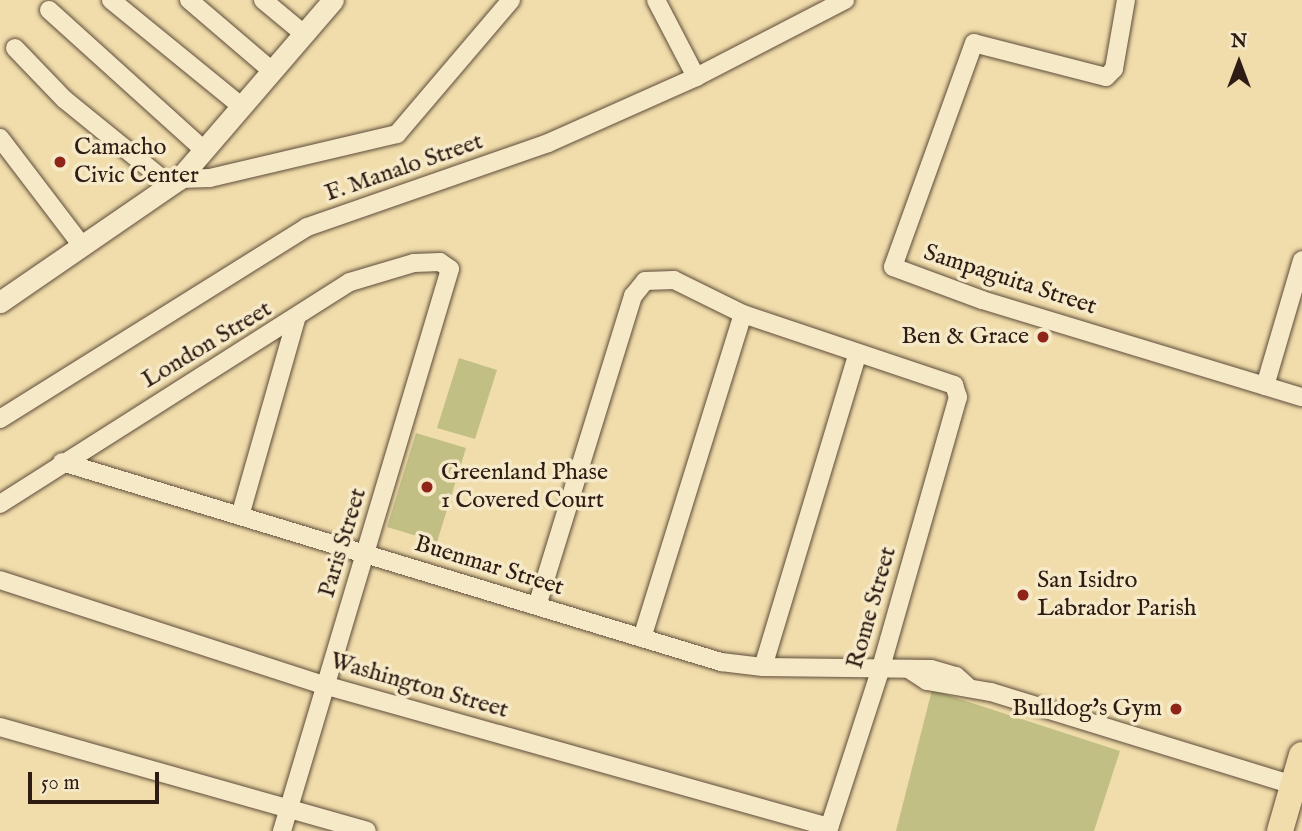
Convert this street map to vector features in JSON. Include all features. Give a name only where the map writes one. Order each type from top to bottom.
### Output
[{"type":"main road","points":[[1280,831],[1302,755]]},
{"type":"street","points":[[111,0],[242,107]]},
{"type":"street","points":[[189,0],[272,71]]},
{"type":"street","points":[[263,0],[304,34]]},
{"type":"street","points":[[0,302],[175,183],[333,0]]},
{"type":"street","points":[[15,48],[64,99],[175,183],[210,178],[397,134],[511,0]]},
{"type":"street","points":[[656,0],[696,77]]},
{"type":"street","name":"F. Manalo Street","points":[[0,419],[307,227],[548,143],[696,77],[845,0]]},
{"type":"street","name":"Sampaguita Street","points":[[1126,0],[1114,69],[1102,78],[974,43],[893,267],[982,300],[1265,386]]},
{"type":"street","points":[[49,10],[204,150]]},
{"type":"street","points":[[0,138],[83,247]]},
{"type":"street","points":[[1302,260],[1265,386],[1302,397]]},
{"type":"street","name":"London Street","points":[[0,504],[62,462],[296,319],[350,282],[414,263],[440,262],[450,270]]},
{"type":"street","name":"Paris Street","points":[[282,831],[450,270]]},
{"type":"street","points":[[537,606],[633,296],[645,281],[674,280],[743,314],[857,355],[763,667]]},
{"type":"street","points":[[642,638],[743,314]]},
{"type":"street","points":[[240,516],[296,319]]},
{"type":"street","name":"Rome Street","points":[[829,829],[881,668],[958,397],[954,385],[857,355]]},
{"type":"street","name":"Buenmar Street","points":[[62,462],[721,662],[763,667],[909,669],[956,676],[967,686],[1293,785]]},
{"type":"street","name":"Washington Street","points":[[0,580],[324,685],[829,829]]},
{"type":"street","points":[[0,727],[368,831]]},
{"type":"shaded area","points":[[459,358],[497,370],[475,439],[437,428]]},
{"type":"shaded area","name":"Greenland Phase 1 Covered Court","points":[[416,433],[466,448],[437,542],[387,527]]},
{"type":"shaded area","points":[[932,690],[1120,751],[1094,831],[896,831]]},
{"type":"place","name":"Camacho Civic Center","points":[[60,162]]},
{"type":"place","name":"Ben & Grace","points":[[1043,337]]},
{"type":"place","name":"Greenland Phase 1 Covered Court","points":[[427,487]]},
{"type":"place","name":"San Isidro Labrador Parish","points":[[1023,595]]},
{"type":"place","name":"Bulldog's Gym","points":[[1176,709]]}]
